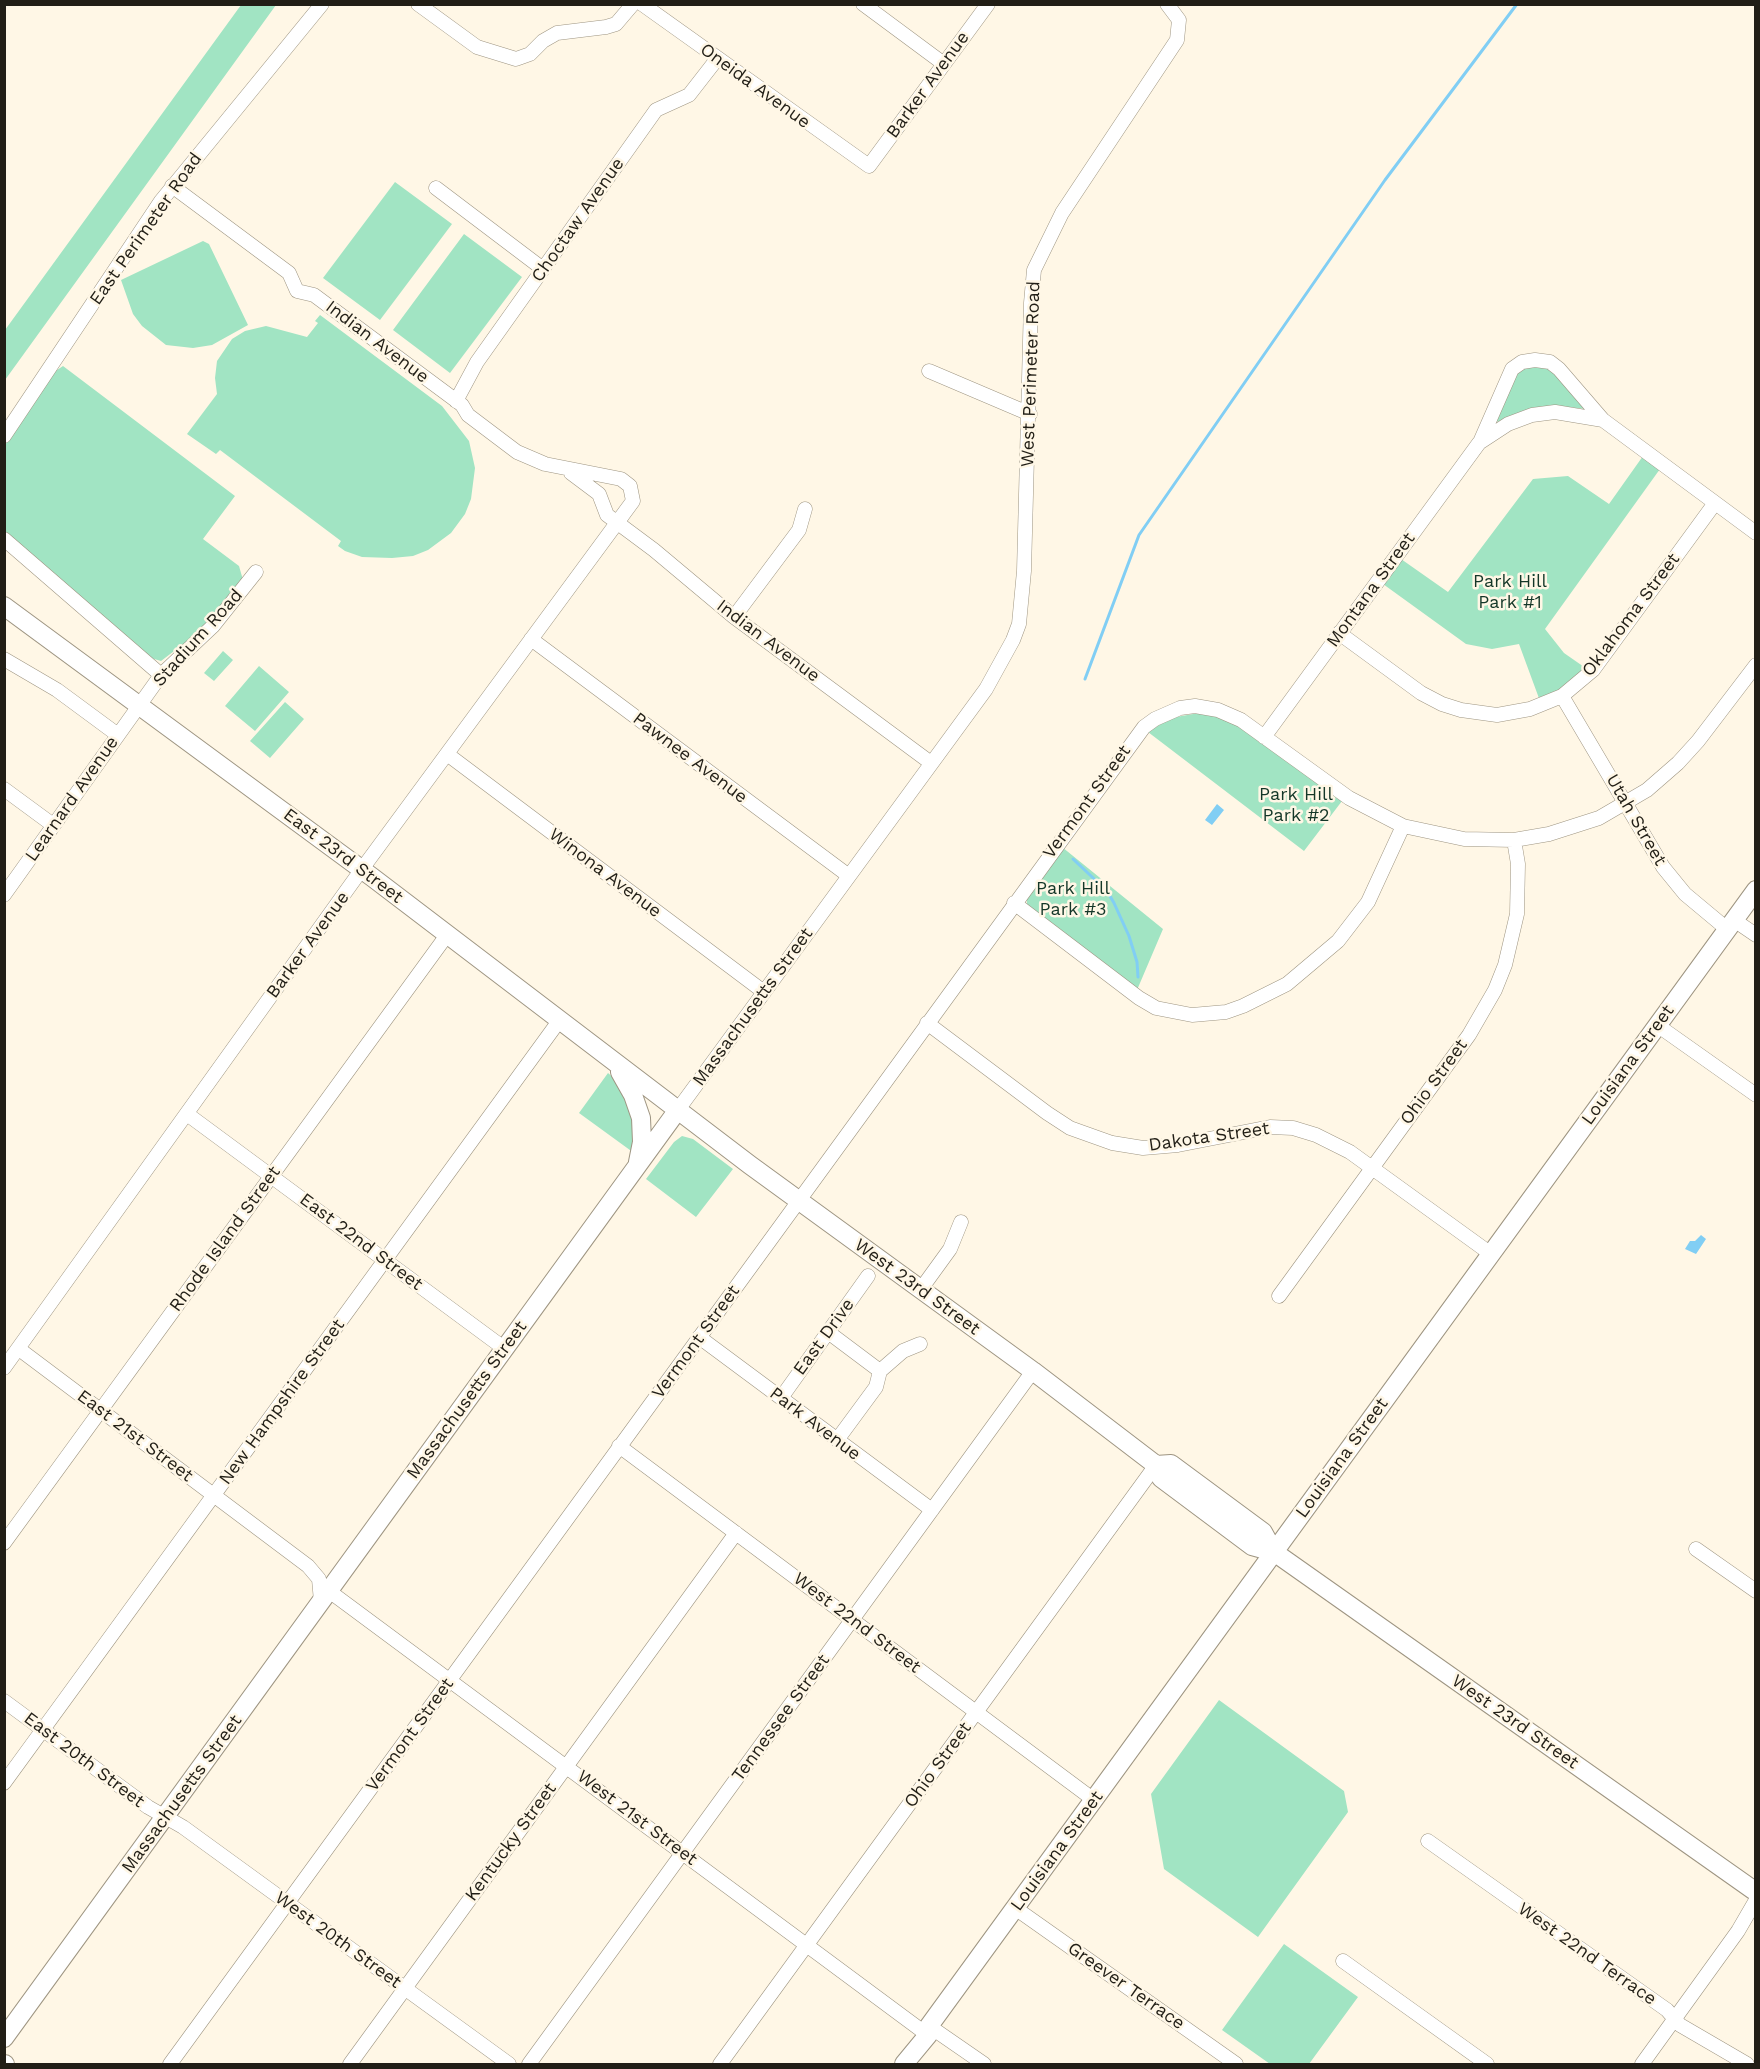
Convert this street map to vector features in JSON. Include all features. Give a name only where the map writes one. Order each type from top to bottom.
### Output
[{"type":"main road","name":"East 23rd Street","points":[[4,606],[362,869],[677,1111]]},
{"type":"main road","name":"Louisiana Street","points":[[900,2064],[1016,1908],[1755,890]]},
{"type":"main road","points":[[611,1061],[628,1086],[638,1109],[642,1142],[638,1166]]},
{"type":"main road","name":"Massachusetts Street","points":[[4,2038],[677,1111]]},
{"type":"main road","name":"West 23rd Street","points":[[677,1111],[1033,1371],[1156,1465],[1171,1464],[1263,1532],[1274,1552],[1755,1892]]},
{"type":"main road","name":"Louisiana Street","points":[[904,2064],[928,2035],[925,2028]]},
{"type":"street","name":"East Perimeter Road","points":[[4,436],[172,186],[322,4]]},
{"type":"street","points":[[418,4],[477,48],[511,59],[530,54],[543,41],[557,33],[616,24],[633,4]]},
{"type":"street","name":"Oneida Avenue","points":[[642,4],[869,165]]},
{"type":"street","name":"Barker Avenue","points":[[869,165],[987,4]]},
{"type":"street","name":"West Perimeter Road","points":[[931,763],[999,669],[1018,624],[1024,571],[1030,414],[1030,303],[1037,260],[1062,213],[1113,133],[1178,40],[1179,20],[1167,4]]},
{"type":"street","points":[[871,7],[944,64]]},
{"type":"street","name":"Choctaw Avenue","points":[[456,400],[477,362],[656,110],[689,94],[717,59]]},
{"type":"street","name":"Indian Avenue","points":[[172,186],[289,273],[297,291],[314,295],[456,400],[468,415],[517,452],[536,461],[621,479],[633,493]]},
{"type":"street","points":[[436,188],[543,269]]},
{"type":"street","name":"Montana Street","points":[[1264,736],[1479,444],[1512,369],[1522,362],[1535,360],[1550,362],[1559,369],[1603,420]]},
{"type":"street","points":[[929,371],[1030,414]]},
{"type":"street","name":"Montana Street","points":[[1479,444],[1520,419],[1555,412],[1603,420]]},
{"type":"street","points":[[1603,420],[1755,533]]},
{"type":"street","name":"Indian Avenue","points":[[560,467],[594,488],[604,503],[607,515],[654,550],[734,617],[931,763]]},
{"type":"street","name":"Barker Avenue","points":[[4,1368],[362,869],[633,501],[633,493]]},
{"type":"street","name":"Oklahoma Street","points":[[1339,633],[1420,693],[1461,710],[1497,715],[1514,713],[1562,696],[1585,677],[1604,657],[1715,503]]},
{"type":"street","points":[[734,617],[799,530],[805,509]]},
{"type":"street","points":[[4,539],[162,675]]},
{"type":"street","name":"Stadium Road","points":[[140,705],[162,675],[213,626],[256,572]]},
{"type":"street","name":"Pawnee Avenue","points":[[531,639],[849,876]]},
{"type":"street","points":[[4,658],[57,690],[118,735]]},
{"type":"street","name":"Vermont Street","points":[[170,2064],[1136,735],[1155,718],[1180,708],[1207,707],[1231,714],[1349,798],[1403,826],[1464,839],[1514,840],[1575,827],[1626,804],[1678,763],[1755,665]]},
{"type":"street","name":"Utah Street","points":[[1562,696],[1672,880],[1696,905],[1755,935]]},
{"type":"street","name":"Learnard Avenue","points":[[4,894],[140,705]]},
{"type":"street","name":"Winona Avenue","points":[[447,754],[764,992]]},
{"type":"street","name":"Massachusetts Street","points":[[677,1111],[931,763]]},
{"type":"street","points":[[4,789],[53,825]]},
{"type":"street","points":[[1014,903],[1139,998],[1156,1008],[1192,1015],[1226,1012],[1287,984],[1338,941],[1368,902],[1403,826]]},
{"type":"street","name":"Ohio Street","points":[[1279,1296],[1469,1035],[1495,990],[1505,965],[1517,914],[1518,864],[1514,840]]},
{"type":"street","name":"Rhode Island Street","points":[[4,1543],[447,935]]},
{"type":"street","name":"New Hampshire Street","points":[[4,1783],[559,1021]]},
{"type":"street","name":"Dakota Street","points":[[927,1023],[1047,1113],[1091,1137],[1128,1146],[1162,1147],[1254,1128],[1283,1127],[1303,1131],[1334,1143],[1491,1254]]},
{"type":"street","points":[[1657,1025],[1755,1095]]},
{"type":"street","name":"East 22nd Street","points":[[187,1113],[505,1349]]},
{"type":"street","points":[[921,1289],[950,1249],[961,1222]]},
{"type":"street","name":"East Drive","points":[[781,1398],[868,1276]]},
{"type":"street","points":[[828,1332],[880,1371]]},
{"type":"street","name":"Park Avenue","points":[[699,1337],[932,1510]]},
{"type":"street","points":[[837,1440],[876,1387],[880,1371],[903,1351],[920,1344]]},
{"type":"street","name":"East 21st Street","points":[[19,1348],[332,1586]]},
{"type":"street","name":"Tennessee Street","points":[[529,2064],[1033,1371]]},
{"type":"street","name":"West 22nd Street","points":[[619,1446],[1094,1800]]},
{"type":"street","name":"Ohio Street","points":[[720,2064],[1156,1465]]},
{"type":"street","name":"Kentucky Street","points":[[350,2064],[736,1533]]},
{"type":"street","points":[[1696,1549],[1755,1591]]},
{"type":"street","name":"East 21st Street","points":[[308,1566],[319,1579],[332,1586]]},
{"type":"street","points":[[332,1586],[344,1592],[352,1606]]},
{"type":"street","name":"West 21st Street","points":[[332,1586],[352,1606],[807,1945],[925,2028],[984,2064]]},
{"type":"street","name":"East 20th Street","points":[[4,1701],[145,1806],[165,1817]]},
{"type":"street","name":"West 20th Street","points":[[165,1817],[185,1828],[509,2064]]},
{"type":"street","name":"West 22nd Terrace","points":[[1428,1841],[1667,2010],[1680,2025],[1747,2064]]},
{"type":"street","points":[[1642,2064],[1738,1931],[1755,1900]]},
{"type":"street","name":"Greever Terrace","points":[[1016,1908],[1236,2064]]},
{"type":"street","points":[[1342,1961],[1487,2064]]},
{"type":"green space","points":[[241,5],[276,5],[5,380],[5,330]]},
{"type":"green space","points":[[395,182],[452,224],[380,320],[323,278]]},
{"type":"green space","points":[[464,234],[522,277],[450,373],[393,330]]},
{"type":"green space","points":[[203,241],[209,244],[248,325],[212,345],[193,348],[166,345],[142,326],[133,314],[121,280]]},
{"type":"green space","points":[[320,315],[442,406],[469,441],[475,468],[471,499],[465,514],[451,533],[428,550],[413,556],[392,558],[362,557],[345,551],[338,546],[341,541],[220,450],[216,454],[187,434],[217,394],[215,378],[217,361],[232,339],[245,331],[266,326],[307,337],[318,323],[315,321]]},
{"type":"green space","points":[[1528,365],[1550,367],[1586,409],[1558,406],[1496,422],[1516,374]]},
{"type":"green space","points":[[63,366],[235,496],[203,539],[239,566],[243,580],[199,632],[161,661],[151,658],[5,531],[5,445],[54,372]]},
{"type":"green space","name":"Park Hill Park #1","points":[[1643,456],[1660,469],[1545,629],[1564,653],[1587,669],[1564,688],[1540,701],[1519,644],[1492,649],[1466,644],[1383,584],[1401,559],[1448,592],[1533,479],[1568,476],[1609,504]]},
{"type":"green space","points":[[223,651],[233,660],[214,681],[204,673]]},
{"type":"green space","points":[[259,666],[289,692],[255,731],[225,706]]},
{"type":"green space","points":[[285,702],[304,719],[270,758],[250,741]]},
{"type":"green space","name":"Park Hill Park #2","points":[[1199,713],[1215,714],[1229,719],[1342,801],[1304,851],[1148,732],[1170,718]]},
{"type":"green space","name":"Park Hill Park #3","points":[[1062,847],[1163,929],[1137,990],[1027,905],[1027,897]]},
{"type":"green space","points":[[608,1073],[616,1080],[633,1107],[634,1153],[579,1113]]},
{"type":"green space","points":[[682,1136],[693,1139],[733,1169],[696,1217],[646,1179],[674,1142]]},
{"type":"green space","points":[[1219,1700],[1344,1791],[1348,1812],[1258,1937],[1164,1869],[1151,1794]]},
{"type":"green space","points":[[1284,1944],[1358,1997],[1309,2064],[1270,2064],[1222,2030]]},
{"type":"water","points":[[1217,804],[1224,810],[1212,825],[1205,820]]},
{"type":"water","points":[[1701,1235],[1706,1239],[1696,1254],[1685,1249],[1690,1241],[1695,1241]]},
{"type":"waterway","points":[[1085,679],[1139,535],[1385,180],[1517,4]]},
{"type":"waterway","points":[[1073,859],[1107,891],[1114,903],[1129,936],[1137,962],[1138,977]]}]
